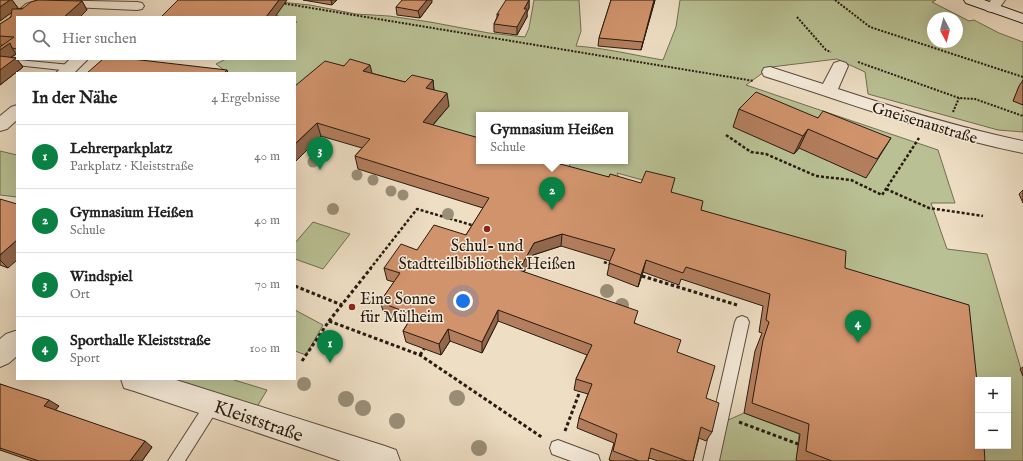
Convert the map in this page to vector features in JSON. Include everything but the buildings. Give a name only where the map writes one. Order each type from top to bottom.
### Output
[{"type":"street","points":[[971,0],[995,4],[1023,18]]},
{"type":"street","points":[[19,16],[31,7],[48,2],[140,3]]},
{"type":"street","points":[[126,16],[140,3]]},
{"type":"street","points":[[829,90],[841,60]]},
{"type":"street","name":"Gneisenaustraße","points":[[770,72],[986,141],[1023,147]]},
{"type":"street","points":[[0,125],[16,112]]},
{"type":"street","name":"Kleiststraße","points":[[137,380],[385,461]]},
{"type":"lane","points":[[16,58],[10,62],[72,67]]},
{"type":"lane","points":[[711,461],[742,322]]},
{"type":"lane","points":[[176,461],[213,404]]},
{"type":"lane","points":[[558,448],[592,461]]},
{"type":"path","points":[[835,0],[870,27],[1023,78]]},
{"type":"path","points":[[279,3],[474,36],[586,52],[759,82],[770,72]]},
{"type":"path","points":[[797,17],[826,50],[841,60],[959,98],[975,99],[1023,116]]},
{"type":"path","points":[[952,115],[959,98]]},
{"type":"path","points":[[726,136],[751,152],[766,154],[816,176],[851,180],[882,195],[929,123]]},
{"type":"path","points":[[886,189],[929,208],[984,216]]},
{"type":"path","points":[[302,361],[329,321],[417,209],[480,227]]},
{"type":"path","points":[[604,262],[611,265]]},
{"type":"path","points":[[642,276],[745,307]]},
{"type":"path","points":[[296,286],[342,305]]},
{"type":"path","points":[[329,321],[420,355],[558,448],[580,391]]},
{"type":"path","points":[[420,355],[424,349]]},
{"type":"path","points":[[721,416],[798,444]]},
{"type":"green space","points":[[236,0],[269,1],[310,5],[356,14],[389,16],[489,33],[525,37],[529,28],[534,0],[579,0],[581,31],[576,46],[663,60],[676,27],[680,0],[936,0],[932,2],[951,12],[927,12],[927,48],[963,48],[963,18],[969,21],[974,20],[999,33],[1023,42],[1023,132],[998,130],[868,94],[865,72],[837,59],[771,67],[746,85],[938,150],[955,203],[931,203],[947,249],[987,254],[1023,376],[1023,461],[969,461],[752,238],[646,181],[617,173],[620,180],[626,185],[568,168],[570,164],[628,164],[628,112],[476,112],[476,141],[296,103],[296,72],[227,72],[216,64],[224,60],[296,60],[296,16],[278,16]]},
{"type":"green space","points":[[0,151],[16,155],[16,197],[0,195]]},
{"type":"green space","points":[[313,222],[350,234],[323,269],[296,259],[296,242]]},
{"type":"green space","points":[[296,311],[323,325],[306,355],[296,351]]},
{"type":"green space","points":[[159,380],[234,380],[267,390],[254,412]]},
{"type":"green space","points":[[744,413],[799,434],[797,455],[811,461],[708,461],[719,424]]},
{"type":"place","name":"Windspiel","points":[[320,170]]},
{"type":"place","name":"Gymnasium Heißen","points":[[552,210]]},
{"type":"place","name":"Schul- und Stadtteilbibliothek Heißen","points":[[487,229]]},
{"type":"place","name":"Eine Sonne für Mülheim","points":[[352,307]]},
{"type":"place","name":"Sporthalle Kleiststraße","points":[[858,343]]},
{"type":"place","name":"Lehrerparkplatz","points":[[330,363]]}]
